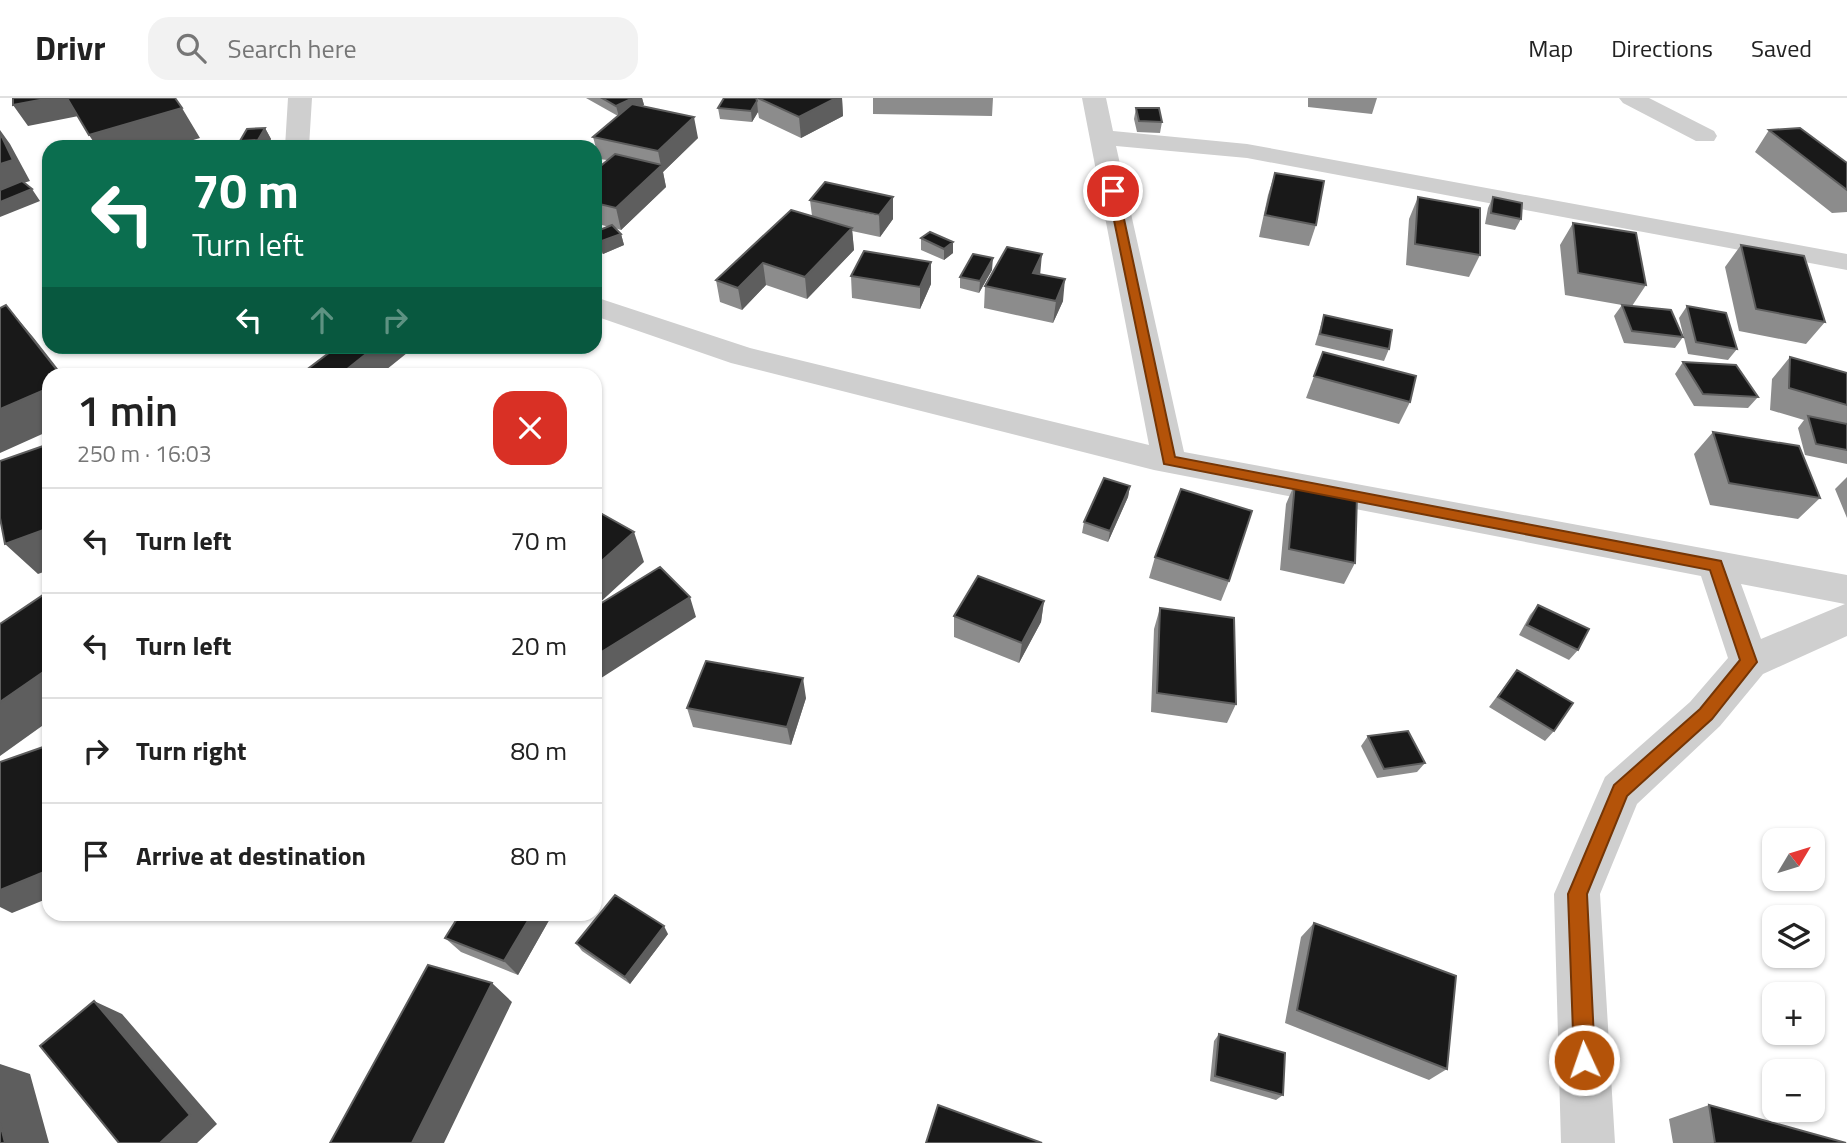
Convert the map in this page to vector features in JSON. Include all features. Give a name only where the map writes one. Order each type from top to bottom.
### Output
[{"type":"street","points":[[297,140],[300,98]]},
{"type":"street","points":[[1094,98],[1169,460]]},
{"type":"street","points":[[1631,98],[1705,136]]},
{"type":"street","points":[[1102,137],[1247,151],[1847,262]]},
{"type":"street","points":[[602,308],[742,356],[1169,460],[1847,590]]},
{"type":"street","points":[[1716,565],[1749,662]]},
{"type":"street","points":[[1588,1143],[1577,894],[1620,791],[1706,714],[1749,662],[1847,619]]},
{"type":"building","points":[[13,98],[50,98],[13,105]]},
{"type":"building","points":[[67,98],[175,98],[182,108],[89,135]]},
{"type":"building","points":[[602,98],[633,98],[616,106]]},
{"type":"building","points":[[724,98],[756,98],[757,101],[751,111],[718,108]]},
{"type":"building","points":[[758,98],[836,98],[799,117]]},
{"type":"building","points":[[632,104],[694,117],[658,151],[593,137]]},
{"type":"building","points":[[1136,108],[1159,108],[1162,122],[1139,121]]},
{"type":"building","points":[[265,128],[258,140],[241,140],[247,129]]},
{"type":"building","points":[[1800,128],[1847,163],[1847,190],[1769,130]]},
{"type":"building","points":[[0,133],[13,160],[0,164]]},
{"type":"building","points":[[615,154],[662,165],[616,208],[602,205],[602,165]]},
{"type":"building","points":[[1275,173],[1324,181],[1316,225],[1265,215]]},
{"type":"building","points":[[22,181],[32,189],[0,202],[0,190]]},
{"type":"building","points":[[825,182],[893,197],[879,215],[810,200]]},
{"type":"building","points":[[1418,197],[1480,208],[1480,255],[1415,244]]},
{"type":"building","points":[[1493,197],[1522,203],[1521,219],[1491,213]]},
{"type":"building","points":[[791,210],[852,228],[805,277],[763,263],[738,288],[716,280]]},
{"type":"building","points":[[1573,223],[1636,233],[1646,285],[1578,273]]},
{"type":"building","points":[[612,225],[621,234],[602,241],[602,229]]},
{"type":"building","points":[[930,232],[953,242],[944,249],[921,238]]},
{"type":"building","points":[[1741,245],[1804,256],[1825,322],[1756,309]]},
{"type":"building","points":[[1007,247],[1042,254],[1033,273],[1065,279],[1056,301],[985,286]]},
{"type":"building","points":[[864,251],[931,262],[920,287],[851,276]]},
{"type":"building","points":[[973,254],[993,258],[980,281],[960,277]]},
{"type":"building","points":[[6,305],[55,368],[42,368],[42,391],[0,409],[0,308]]},
{"type":"building","points":[[1622,305],[1671,310],[1683,337],[1632,331]]},
{"type":"building","points":[[1687,306],[1726,313],[1737,349],[1696,342]]},
{"type":"building","points":[[1324,315],[1392,330],[1389,349],[1320,334]]},
{"type":"building","points":[[1323,352],[1416,376],[1410,402],[1314,376]]},
{"type":"building","points":[[327,354],[366,354],[348,368],[309,368]]},
{"type":"building","points":[[1790,357],[1847,373],[1847,405],[1789,388]]},
{"type":"building","points":[[1683,362],[1736,365],[1758,397],[1703,394]]},
{"type":"building","points":[[1808,416],[1847,424],[1847,450],[1816,444]]},
{"type":"building","points":[[1713,432],[1799,446],[1820,498],[1729,483]]},
{"type":"building","points":[[42,446],[42,531],[5,544],[0,518],[0,461]]},
{"type":"building","points":[[1104,478],[1130,486],[1110,531],[1084,522]]},
{"type":"building","points":[[1295,483],[1357,495],[1355,563],[1289,549]]},
{"type":"building","points":[[1181,489],[1252,511],[1229,581],[1155,557]]},
{"type":"building","points":[[602,514],[634,532],[602,561]]},
{"type":"building","points":[[660,567],[690,597],[602,652],[602,603]]},
{"type":"building","points":[[978,576],[1044,601],[1022,643],[954,616]]},
{"type":"building","points":[[42,596],[42,673],[0,702],[0,624]]},
{"type":"building","points":[[1538,605],[1589,629],[1578,650],[1527,625]]},
{"type":"building","points":[[1160,608],[1234,618],[1236,704],[1157,693]]},
{"type":"building","points":[[706,661],[803,678],[787,727],[687,708]]},
{"type":"building","points":[[1517,670],[1573,703],[1554,731],[1498,697]]},
{"type":"building","points":[[1408,731],[1425,763],[1384,769],[1368,736]]},
{"type":"building","points":[[42,747],[42,873],[0,890],[0,762]]},
{"type":"building","points":[[615,895],[664,926],[625,977],[576,943],[594,921],[602,921],[602,911]]},
{"type":"building","points":[[456,921],[528,921],[504,961],[445,938]]},
{"type":"building","points":[[1314,923],[1456,976],[1447,1069],[1297,1010]]},
{"type":"building","points":[[428,965],[492,983],[412,1143],[330,1143]]},
{"type":"building","points":[[94,1001],[190,1115],[160,1143],[119,1143],[40,1046]]},
{"type":"building","points":[[1219,1034],[1285,1053],[1283,1095],[1215,1076]]},
{"type":"building","points":[[938,1105],[1042,1143],[926,1143]]},
{"type":"building","points":[[1709,1105],[1762,1120],[1762,1122],[1846,1143],[1715,1143]]},
{"type":"building","points":[[0,1123],[5,1143],[0,1143]]},
{"type":"route","points":[[1113,191],[1169,460],[1716,565],[1749,662],[1706,714],[1620,791],[1577,894],[1584,1060]]}]
